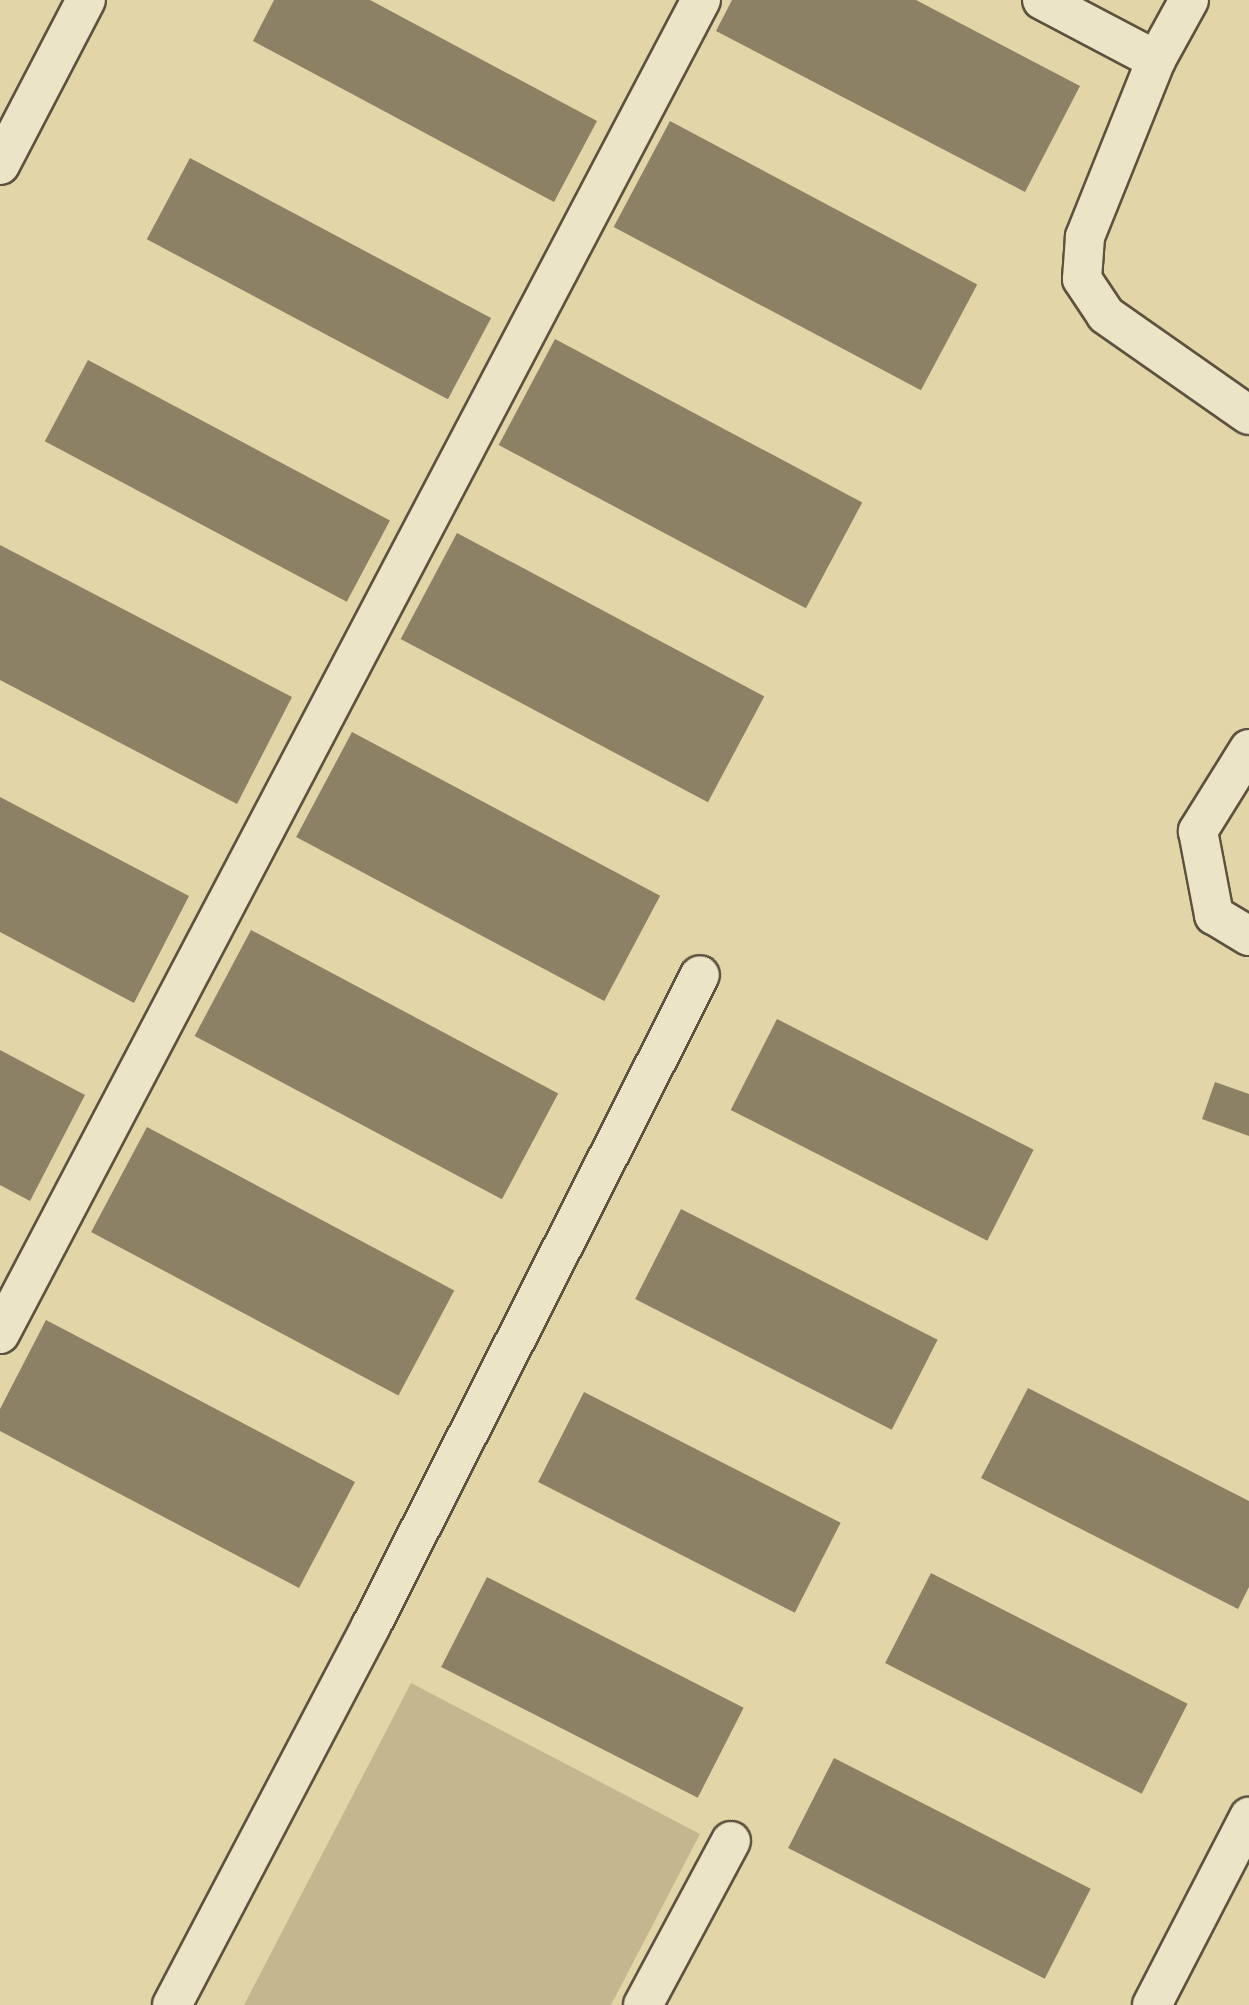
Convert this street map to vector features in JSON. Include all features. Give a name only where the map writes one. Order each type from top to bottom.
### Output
[{"type":"street","points":[[0,165],[86,0]]},
{"type":"street","points":[[0,1334],[701,0]]},
{"type":"street","points":[[1042,0],[1156,60]]},
{"type":"street","points":[[1189,0],[1156,60],[1085,237],[1082,279],[1106,315],[1249,415]]},
{"type":"street","points":[[1249,748],[1198,831],[1214,915],[1249,936]]},
{"type":"street","points":[[172,2005],[371,1626],[700,975]]},
{"type":"street","points":[[1152,2005],[1249,1817]]},
{"type":"street","points":[[643,2005],[731,1841]]},
{"type":"shaded area","points":[[411,1683],[700,1834],[611,2005],[244,2005]]},
{"type":"building","points":[[274,0],[370,0],[597,121],[554,202],[253,41]]},
{"type":"building","points":[[732,0],[916,0],[1080,86],[1025,192],[716,31]]},
{"type":"building","points":[[670,121],[977,284],[921,390],[614,227]]},
{"type":"building","points":[[190,158],[491,318],[448,399],[147,239]]},
{"type":"building","points":[[555,339],[862,502],[806,608],[499,445]]},
{"type":"building","points":[[88,360],[390,521],[347,602],[45,441]]},
{"type":"building","points":[[457,533],[764,696],[708,802],[401,639]]},
{"type":"building","points":[[0,545],[292,697],[237,804],[0,680]]},
{"type":"building","points":[[352,732],[660,896],[604,1001],[296,837]]},
{"type":"building","points":[[0,797],[189,896],[134,1003],[0,932]]},
{"type":"building","points":[[251,930],[558,1093],[502,1199],[195,1036]]},
{"type":"building","points":[[777,1019],[1034,1150],[987,1241],[731,1110]]},
{"type":"building","points":[[0,1050],[85,1095],[30,1201],[0,1185]]},
{"type":"building","points":[[1215,1082],[1249,1094],[1249,1136],[1202,1119]]},
{"type":"building","points":[[147,1127],[454,1290],[398,1395],[91,1232]]},
{"type":"building","points":[[681,1209],[938,1340],[892,1430],[635,1299]]},
{"type":"building","points":[[46,1320],[355,1482],[299,1588],[0,1431],[0,1409]]},
{"type":"building","points":[[1028,1388],[1249,1501],[1249,1587],[1238,1609],[981,1478]]},
{"type":"building","points":[[584,1392],[841,1523],[795,1613],[538,1482]]},
{"type":"building","points":[[931,1573],[1188,1704],[1142,1794],[885,1663]]},
{"type":"building","points":[[487,1577],[744,1708],[698,1798],[441,1667]]},
{"type":"building","points":[[834,1758],[1091,1889],[1045,1979],[788,1848]]}]
